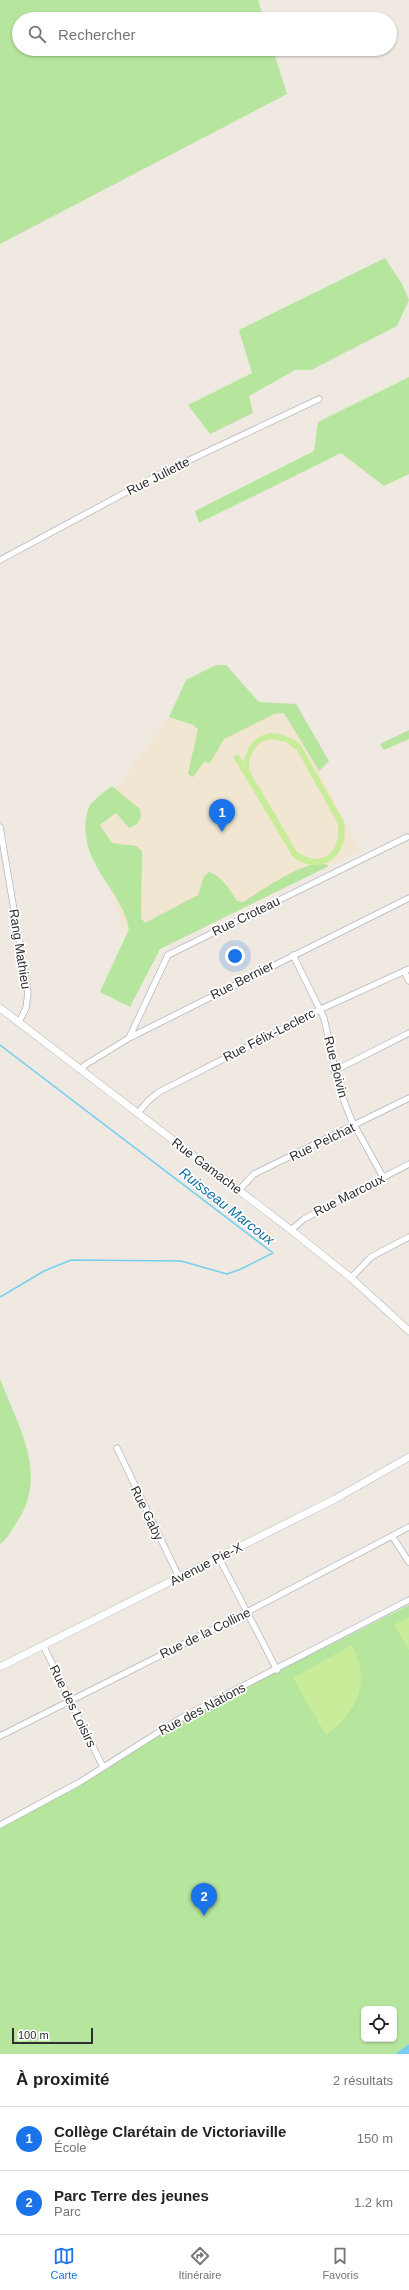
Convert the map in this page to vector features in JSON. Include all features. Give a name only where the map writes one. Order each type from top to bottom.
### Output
[{"type":"street","name":"Rue Juliette","points":[[0,560],[162,473],[319,399]]},
{"type":"street","name":"Rang Mathieu","points":[[0,827],[28,993],[26,1008],[19,1022]]},
{"type":"street","name":"Rue Croteau","points":[[129,1038],[168,955],[407,837]]},
{"type":"street","name":"Rue Bernier","points":[[80,1070],[129,1038],[409,898]]},
{"type":"street","name":"Rue Boivin","points":[[293,955],[320,1010],[326,1026],[334,1071],[340,1091],[356,1126],[383,1177]]},
{"type":"street","name":"Rue Félix-Leclerc","points":[[138,1113],[148,1101],[159,1092],[320,1010],[406,970]]},
{"type":"street","points":[[406,970],[409,981]]},
{"type":"street","name":"Rue Gamache","points":[[0,1008],[291,1230],[351,1278],[409,1331]]},
{"type":"street","points":[[334,1071],[409,1033]]},
{"type":"street","name":"Rue Pelchat","points":[[239,1190],[254,1174],[356,1126],[409,1098]]},
{"type":"street","name":"Rue Marcoux","points":[[291,1230],[304,1219],[409,1164]]},
{"type":"street","points":[[351,1278],[371,1257],[409,1238]]},
{"type":"street","name":"Rue Gaby","points":[[117,1448],[179,1578]]},
{"type":"street","name":"Avenue Pie-X","points":[[0,1667],[335,1499],[409,1457]]},
{"type":"street","name":"Rue de la Colline","points":[[0,1736],[248,1612],[409,1527]]},
{"type":"street","points":[[392,1536],[409,1562]]},
{"type":"street","points":[[219,1558],[277,1670]]},
{"type":"street","name":"Rue des Nations","points":[[0,1825],[52,1798],[181,1718],[277,1670],[409,1600]]},
{"type":"street","name":"Rue des Loisirs","points":[[43,1645],[103,1767]]},
{"type":"shaded area","points":[[286,708],[361,850],[160,949],[122,928],[87,814],[122,781],[169,717],[224,739]]},
{"type":"green space","points":[[0,0],[258,0],[262,12],[12,12],[12,56],[275,56],[287,94],[0,244]]},
{"type":"green space","points":[[385,258],[402,284],[409,300],[397,326],[311,370],[295,370],[249,396],[253,413],[210,434],[188,405],[252,373],[239,330]]},
{"type":"green space","points":[[409,377],[409,474],[384,486],[341,453],[199,523],[195,511],[314,451],[318,422]]},
{"type":"green space","points":[[216,665],[226,665],[259,702],[296,704],[329,761],[319,771],[284,713],[274,714],[224,739],[210,763],[204,762],[193,777],[188,774],[198,729],[193,725],[169,717],[186,680]]},
{"type":"green space","points":[[409,730],[409,739],[384,750],[380,744]]},
{"type":"green space","points":[[274,733],[282,735],[289,737],[300,744],[344,822],[345,834],[343,845],[338,854],[332,860],[323,864],[314,865],[304,863],[293,857],[233,757],[238,754],[244,762],[249,747],[255,740],[264,735]],"holes":[[[271,739],[286,742],[297,750],[338,824],[337,842],[333,849],[322,858],[315,859],[306,857],[297,852],[249,770],[251,754],[257,746]]]},
{"type":"green space","points":[[112,786],[140,809],[141,817],[137,824],[129,828],[116,813],[100,825],[112,843],[136,846],[142,851],[141,918],[145,923],[198,895],[204,876],[209,872],[222,880],[237,901],[243,902],[298,869],[310,865],[321,864],[329,866],[160,949],[130,1007],[100,992],[129,929],[119,902],[95,864],[89,850],[86,835],[86,819],[89,807],[97,798]]},
{"type":"green space","points":[[0,1379],[22,1432],[30,1468],[30,1486],[26,1504],[17,1522],[5,1540],[0,1544]]},
{"type":"green space","points":[[409,1605],[409,2044],[395,2054],[0,2054],[0,1823],[99,1772],[180,1721]]},
{"type":"green space","points":[[409,1617],[409,1650],[394,1625]]},
{"type":"green space","points":[[352,1645],[358,1659],[360,1672],[361,1684],[358,1695],[346,1716],[326,1735],[293,1678]]},
{"type":"water","points":[[409,2044],[409,2054],[395,2054]]},
{"type":"waterway","name":"Ruisseau Marcoux","points":[[0,1045],[273,1253],[241,1269],[227,1274],[181,1261],[71,1260],[44,1271],[0,1297]]},
{"type":"place","name":"Collège Clarétain de Victoriaville","points":[[222,832]]},
{"type":"place","name":"Parc Terre des jeunes","points":[[204,1916]]}]
